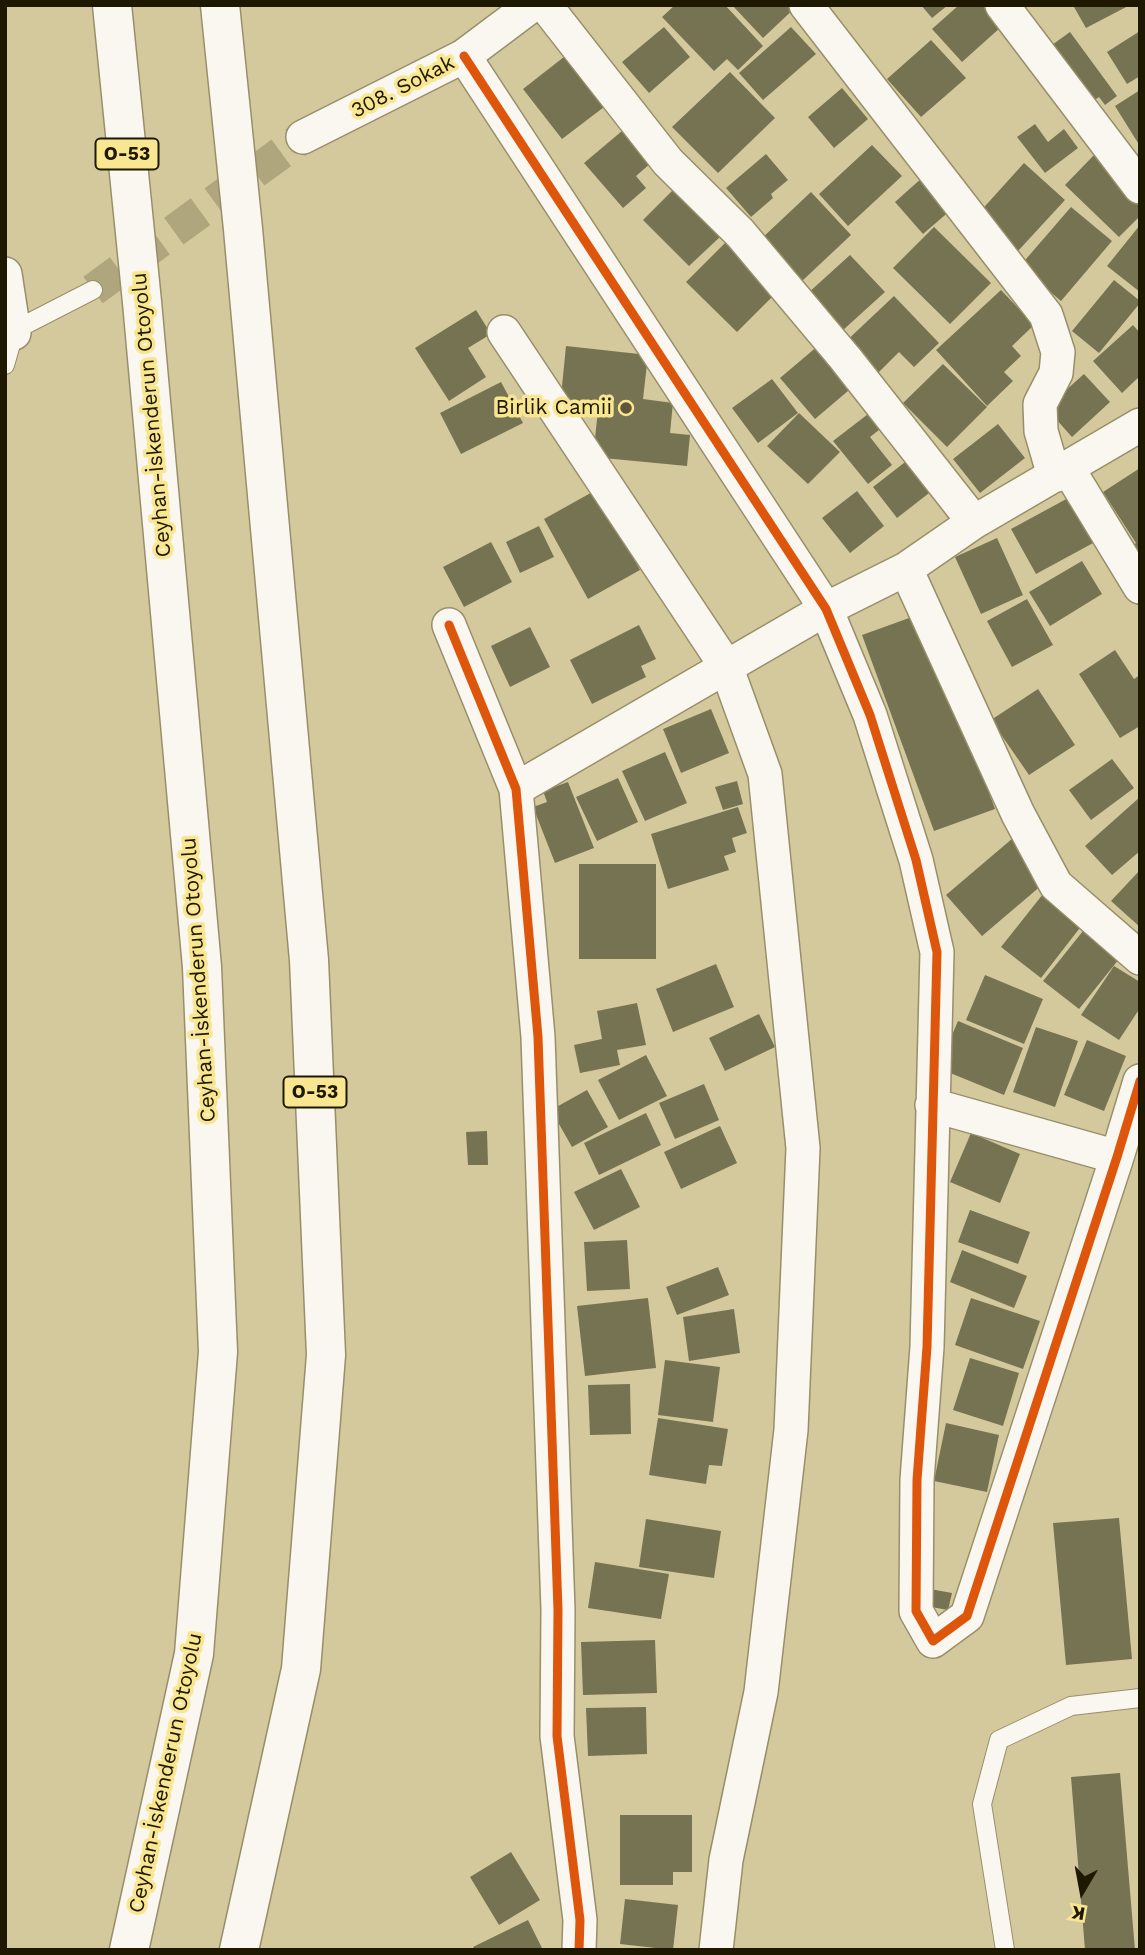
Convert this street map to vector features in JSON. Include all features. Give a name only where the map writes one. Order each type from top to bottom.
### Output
[{"type":"highway","name":"Ceyhan-İskenderun Otoyolu","points":[[112,5],[142,302],[202,967],[218,1352],[194,1654],[129,1950]]},
{"type":"highway","name":"O-53","points":[[220,5],[243,229],[309,960],[326,1355],[301,1669],[239,1950]]},
{"type":"street","name":"308. Sokak","points":[[303,137],[464,56],[531,5]]},
{"type":"street","points":[[545,5],[668,162],[740,233],[845,358],[974,522]]},
{"type":"street","points":[[806,5],[1046,315],[1058,352],[1056,373],[1040,404],[1041,430],[1060,471],[1140,587]]},
{"type":"street","points":[[1002,5],[1140,187]]},
{"type":"street","points":[[464,56],[826,609],[870,715],[916,860],[937,952],[927,1347],[917,1480],[916,1611],[933,1641],[967,1616],[1140,1081]]},
{"type":"street","points":[[5,274],[14,333]]},
{"type":"street","points":[[504,332],[726,666],[765,774],[803,1148],[791,1430],[761,1692],[726,1860],[716,1950]]},
{"type":"street","points":[[516,789],[826,609],[906,569],[974,522],[1140,425]]},
{"type":"street","points":[[906,569],[1018,814],[1056,885],[1140,958]]},
{"type":"street","points":[[449,625],[516,789],[538,1037],[558,1597],[557,1736],[580,1920],[579,1950]]},
{"type":"street","points":[[932,1105],[1117,1157]]},
{"type":"lane","points":[[5,365],[15,330],[93,290]]},
{"type":"lane","points":[[1005,1950],[982,1804],[999,1740],[1071,1706],[1140,1698]]},
{"type":"building","points":[[675,5],[725,5],[763,46],[738,70],[727,59],[714,71],[662,17]]},
{"type":"building","points":[[732,5],[798,5],[763,38]]},
{"type":"building","points":[[921,5],[948,5],[932,18]]},
{"type":"building","points":[[959,5],[982,5],[1001,27],[962,62],[932,29]]},
{"type":"building","points":[[1130,5],[1086,28],[1074,7]]},
{"type":"building","points":[[664,27],[690,57],[649,93],[622,62]]},
{"type":"building","points":[[791,27],[816,54],[763,100],[739,73]]},
{"type":"building","points":[[1140,31],[1140,76],[1127,84],[1107,52]]},
{"type":"building","points":[[1070,32],[1117,96],[1105,105],[1099,97],[1086,106],[1045,50]]},
{"type":"building","points":[[931,40],[966,78],[921,117],[887,79]]},
{"type":"building","points":[[569,53],[608,104],[562,139],[523,89]]},
{"type":"building","points":[[730,72],[775,118],[718,173],[672,127]]},
{"type":"building","points":[[842,88],[868,119],[834,148],[808,117]]},
{"type":"building","points":[[1140,90],[1140,142],[1138,143],[1115,106]]},
{"type":"building","points":[[1035,124],[1048,142],[1064,129],[1078,148],[1045,173],[1017,137]]},
{"type":"building","points":[[622,131],[651,163],[636,176],[646,188],[623,208],[584,163]]},
{"type":"building","points":[[872,145],[902,176],[848,226],[819,194]]},
{"type":"building","points":[[766,154],[788,180],[771,194],[773,198],[751,217],[726,188]]},
{"type":"building","points":[[1094,155],[1140,200],[1140,216],[1119,237],[1065,185]]},
{"type":"building","points":[[1024,163],[1065,200],[1018,251],[977,215]]},
{"type":"building","points":[[923,177],[952,209],[923,234],[895,202]]},
{"type":"building","points":[[675,188],[721,236],[689,266],[643,220]]},
{"type":"building","points":[[811,192],[851,235],[801,282],[761,239]]},
{"type":"building","points":[[1071,207],[1112,241],[1061,301],[1020,266]]},
{"type":"building","points":[[1140,225],[1140,292],[1107,266]]},
{"type":"building","points":[[934,227],[991,283],[950,324],[893,268]]},
{"type":"building","points":[[725,243],[775,294],[737,332],[686,282]]},
{"type":"building","points":[[850,255],[885,292],[842,331],[807,294]]},
{"type":"building","points":[[1114,280],[1140,303],[1099,353],[1072,331]]},
{"type":"building","points":[[1001,290],[1034,325],[1012,346],[1021,356],[1004,372],[1013,381],[987,406],[936,350]]},
{"type":"building","points":[[894,296],[939,343],[914,367],[899,352],[873,378],[841,346]]},
{"type":"building","points":[[476,310],[491,334],[468,348],[486,377],[449,401],[415,348]]},
{"type":"building","points":[[1133,325],[1140,333],[1140,376],[1122,393],[1093,361]]},
{"type":"building","points":[[819,345],[855,385],[815,419],[780,378]]},
{"type":"building","name":"Birlik Camii","points":[[566,346],[648,355],[643,399],[673,403],[670,433],[690,435],[687,466],[593,457],[598,410],[560,406]]},
{"type":"building","points":[[943,364],[987,407],[947,447],[903,403]]},
{"type":"building","points":[[1084,374],[1110,402],[1072,437],[1046,408]]},
{"type":"building","points":[[772,379],[798,413],[758,443],[732,408]]},
{"type":"building","points":[[501,382],[523,423],[461,454],[440,413]]},
{"type":"building","points":[[872,411],[884,426],[870,437],[892,465],[868,484],[833,441]]},
{"type":"building","points":[[799,413],[840,452],[808,484],[767,446]]},
{"type":"building","points":[[998,424],[1025,458],[980,493],[953,459]]},
{"type":"building","points":[[909,459],[933,490],[897,518],[873,487]]},
{"type":"building","points":[[1140,468],[1140,556],[1133,545],[1136,543],[1103,492]]},
{"type":"building","points":[[596,490],[640,570],[588,599],[544,519]]},
{"type":"building","points":[[857,491],[884,526],[850,553],[822,518]]},
{"type":"building","points":[[1070,497],[1095,542],[1036,574],[1011,529]]},
{"type":"building","points":[[539,526],[554,557],[520,573],[506,542]]},
{"type":"building","points":[[997,538],[1023,595],[981,614],[955,557]]},
{"type":"building","points":[[491,542],[512,582],[464,607],[443,567]]},
{"type":"building","points":[[1082,561],[1102,594],[1050,626],[1029,592]]},
{"type":"building","points":[[1027,599],[1053,645],[1012,667],[987,621]]},
{"type":"building","points":[[923,613],[995,809],[934,831],[862,635]]},
{"type":"building","points":[[639,625],[656,659],[641,666],[646,677],[592,704],[570,660]]},
{"type":"building","points":[[530,627],[550,667],[510,687],[491,646]]},
{"type":"building","points":[[1115,650],[1134,679],[1140,675],[1140,726],[1120,738],[1079,674]]},
{"type":"building","points":[[1038,689],[1075,745],[1029,775],[991,720]]},
{"type":"building","points":[[711,709],[729,753],[681,773],[663,729]]},
{"type":"building","points":[[665,752],[687,803],[645,821],[622,771]]},
{"type":"building","points":[[1112,759],[1134,788],[1091,820],[1069,790]]},
{"type":"building","points":[[618,778],[638,822],[597,841],[576,797]]},
{"type":"building","points":[[737,781],[743,804],[723,810],[715,787]]},
{"type":"building","points":[[568,782],[594,848],[555,863],[533,807],[547,802],[543,791]]},
{"type":"building","points":[[1140,797],[1140,851],[1112,875],[1085,846]]},
{"type":"building","points":[[738,807],[747,833],[732,838],[736,852],[724,856],[729,870],[668,889],[651,834]]},
{"type":"building","points":[[1013,838],[1049,879],[982,936],[946,895]]},
{"type":"building","points":[[579,864],[656,864],[656,959],[579,959]]},
{"type":"building","points":[[1140,870],[1140,927],[1111,901]]},
{"type":"building","points":[[1047,889],[1086,920],[1041,978],[1001,947]]},
{"type":"building","points":[[1083,931],[1119,959],[1079,1009],[1043,981]]},
{"type":"building","points":[[716,964],[734,1007],[673,1032],[656,989]]},
{"type":"building","points":[[1114,966],[1140,982],[1140,1008],[1119,1040],[1081,1015]]},
{"type":"building","points":[[985,975],[1043,999],[1024,1044],[966,1020]]},
{"type":"building","points":[[637,1003],[646,1045],[617,1050],[620,1065],[580,1073],[574,1045],[602,1039],[597,1011]]},
{"type":"building","points":[[759,1014],[775,1047],[725,1071],[709,1038]]},
{"type":"building","points":[[958,1021],[1023,1048],[1004,1095],[938,1068]]},
{"type":"building","points":[[1036,1027],[1078,1041],[1055,1107],[1013,1092]]},
{"type":"building","points":[[1087,1040],[1126,1056],[1104,1111],[1064,1095]]},
{"type":"building","points":[[646,1055],[667,1096],[619,1120],[598,1080]]},
{"type":"building","points":[[704,1084],[719,1120],[675,1139],[659,1103]]},
{"type":"building","points":[[587,1090],[608,1127],[572,1147],[551,1110]]},
{"type":"building","points":[[646,1113],[661,1145],[599,1175],[584,1143]]},
{"type":"building","points":[[720,1126],[737,1163],[681,1189],[664,1152]]},
{"type":"building","points":[[487,1131],[488,1165],[468,1165],[466,1132]]},
{"type":"building","points":[[971,1133],[1020,1154],[1000,1203],[950,1182]]},
{"type":"building","points":[[621,1169],[640,1207],[594,1230],[574,1192]]},
{"type":"building","points":[[970,1210],[1030,1232],[1018,1264],[958,1242]]},
{"type":"building","points":[[627,1240],[630,1289],[587,1291],[584,1242]]},
{"type":"building","points":[[962,1250],[1027,1276],[1014,1308],[950,1282]]},
{"type":"building","points":[[718,1267],[729,1295],[677,1315],[666,1287]]},
{"type":"building","points":[[648,1298],[656,1368],[585,1376],[577,1306]]},
{"type":"building","points":[[971,1298],[1040,1321],[1023,1369],[955,1345]]},
{"type":"building","points":[[734,1309],[740,1353],[689,1361],[683,1317]]},
{"type":"building","points":[[970,1358],[1019,1373],[1003,1426],[953,1410]]},
{"type":"building","points":[[665,1360],[720,1367],[713,1422],[658,1415]]},
{"type":"building","points":[[630,1384],[631,1434],[590,1435],[588,1385]]},
{"type":"building","points":[[658,1418],[728,1429],[722,1466],[709,1465],[706,1484],[649,1475]]},
{"type":"building","points":[[946,1423],[999,1435],[987,1492],[934,1481]]},
{"type":"building","points":[[1119,1518],[1132,1659],[1066,1665],[1053,1523]]},
{"type":"building","points":[[646,1519],[721,1531],[714,1578],[639,1567]]},
{"type":"building","points":[[595,1562],[669,1574],[661,1619],[588,1608]]},
{"type":"building","points":[[930,1589],[952,1593],[948,1610],[926,1606]]},
{"type":"building","points":[[655,1640],[657,1693],[583,1695],[581,1642]]},
{"type":"building","points":[[646,1707],[647,1754],[588,1756],[586,1708]]},
{"type":"building","points":[[1120,1773],[1135,1950],[1085,1950],[1071,1777]]},
{"type":"building","points":[[620,1815],[692,1815],[692,1872],[673,1872],[673,1885],[620,1885]]},
{"type":"building","points":[[511,1852],[540,1900],[499,1925],[470,1877]]},
{"type":"building","points":[[625,1899],[678,1905],[673,1950],[620,1944]]},
{"type":"building","points":[[528,1920],[543,1950],[475,1950],[473,1947]]},
{"type":"tunnel","points":[[93,290],[303,137]]},
{"type":"cycle path","points":[[464,56],[826,609],[870,715],[916,860],[937,952],[927,1347],[917,1480],[916,1611],[933,1641],[967,1616],[1140,1081]]},
{"type":"cycle path","points":[[449,625],[516,789],[538,1037],[558,1610],[557,1736],[580,1920],[579,1950]]},
{"type":"place","name":"Birlik Camii","points":[[626,408]]}]
